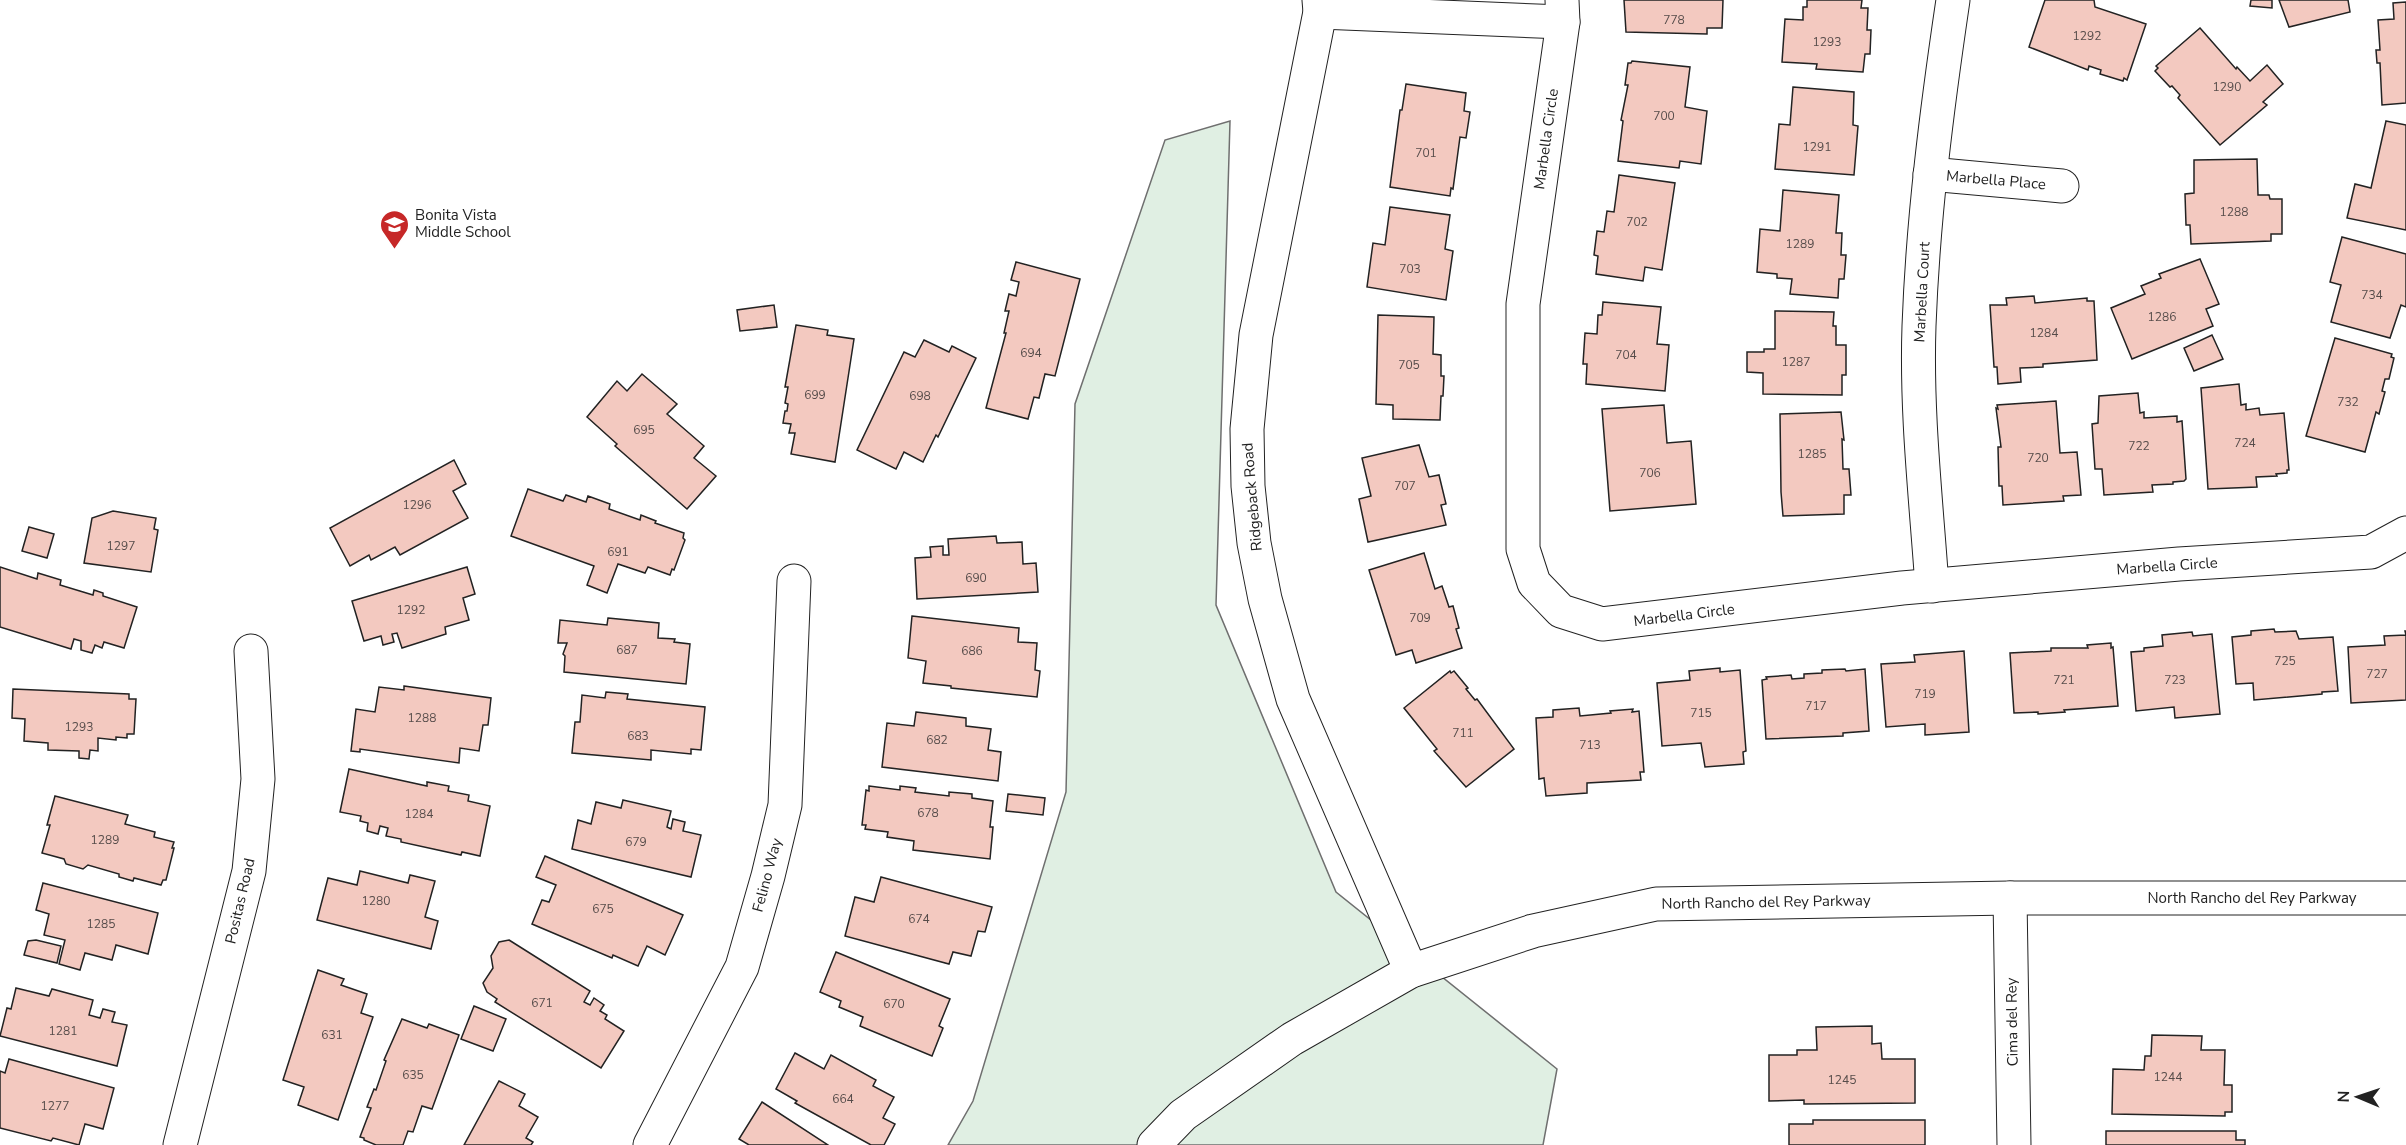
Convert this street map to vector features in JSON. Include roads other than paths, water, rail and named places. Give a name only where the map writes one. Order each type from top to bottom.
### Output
[{"type":"street","name":"Marbella Court","points":[[1932,586],[1920,420],[1919,328],[1930,174],[1953,0]]},
{"type":"street","name":"Marbella Circle","points":[[1320,6],[1562,11],[1523,304],[1523,549],[1534,584],[1561,611],[1602,624],[1932,586],[2179,564],[2371,552],[2406,533]]},
{"type":"street","name":"Ridgeback Road","points":[[1320,6],[1256,335],[1247,429],[1249,498],[1254,543],[1265,599],[1293,699],[1411,971]]},
{"type":"street","name":"Marbella Place","points":[[1930,174],[2062,186]]},
{"type":"street","name":"Felino Way","points":[[650,1145],[742,967],[768,876],[785,805],[794,581]]},
{"type":"street","name":"Positas Road","points":[[180,1145],[249,872],[258,779],[251,651]]},
{"type":"street","name":"North Rancho del Rey Parkway","points":[[1154,1145],[1183,1115],[1292,1039],[1411,971],[1533,931],[1656,904],[2010,898],[2406,898]]},
{"type":"street","name":"Cima del Rey","points":[[2010,898],[2014,1145]]},
{"type":"place","name":"Bonita Vista Middle School","points":[[394,250]]}]
